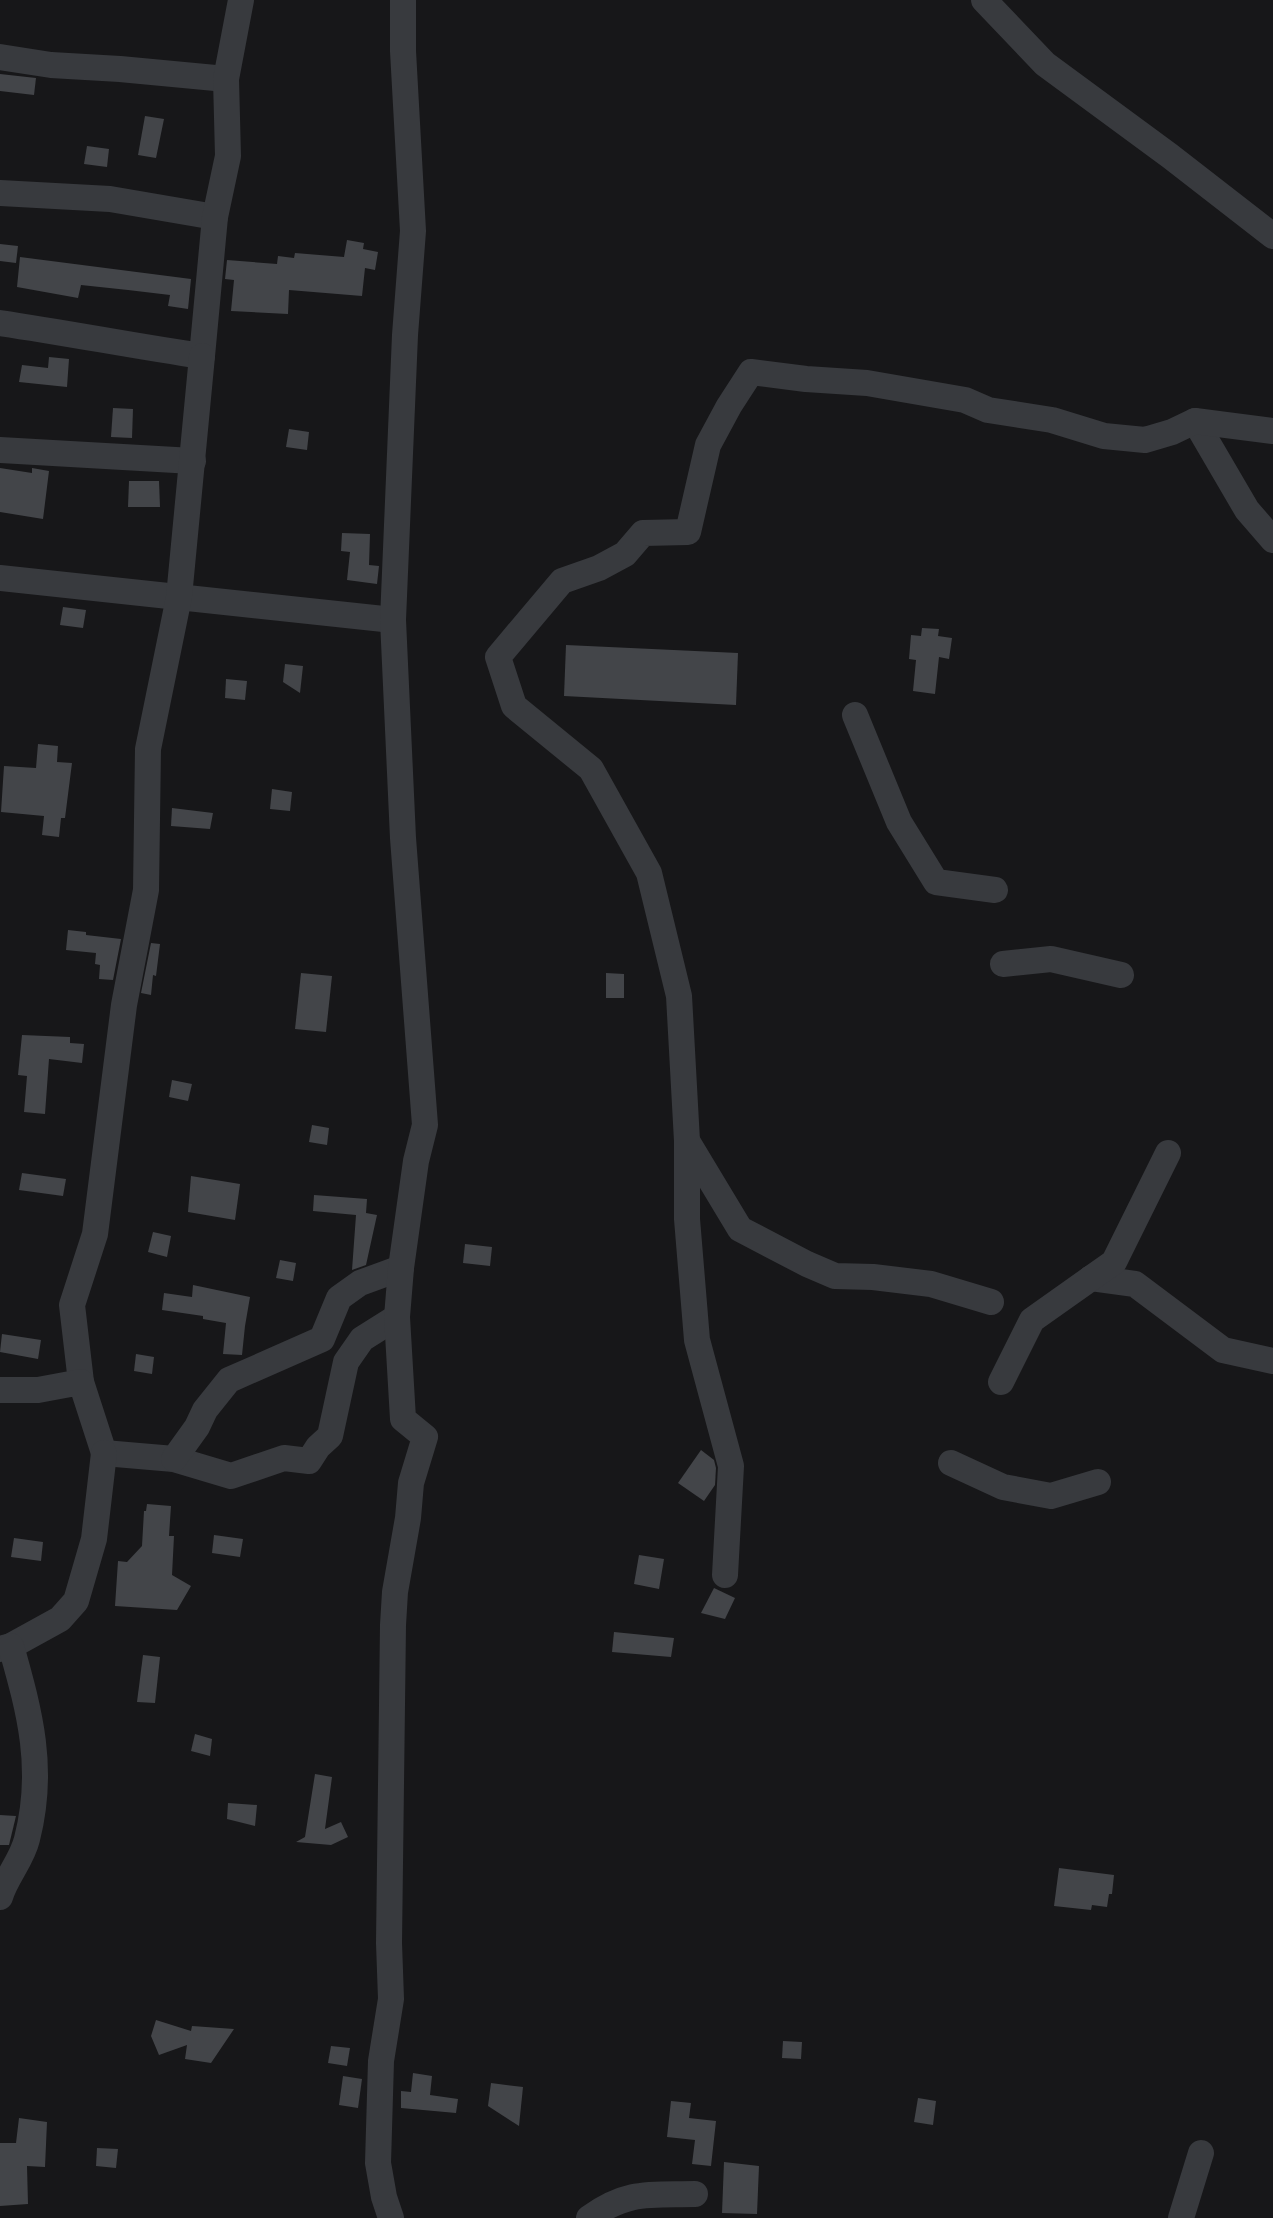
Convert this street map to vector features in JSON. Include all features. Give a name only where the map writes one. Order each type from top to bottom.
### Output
[{"type":"street","points":[[0,1897],[27,1841],[34,1802],[36,1754],[28,1708],[5,1647],[60,1619],[76,1601],[94,1539],[104,1453],[81,1382],[72,1305],[95,1234],[124,1005],[146,890],[148,749],[179,597],[194,461],[214,217],[228,156],[226,79],[241,0]]},
{"type":"street","points":[[392,2218],[384,2197],[378,2163],[381,2061],[391,1999],[389,1943],[393,1625],[395,1592],[408,1518],[411,1483],[425,1437],[403,1419],[397,1317],[401,1268],[416,1161],[425,1125],[403,838],[393,620],[405,335],[412,231],[403,51],[403,0]]},
{"type":"street","points":[[984,0],[1045,64],[1170,156],[1273,236]]},
{"type":"street","points":[[0,57],[51,65],[226,79]]},
{"type":"street","points":[[0,194],[110,198],[214,217]]},
{"type":"street","points":[[0,323],[202,356]]},
{"type":"street","points":[[725,1575],[731,1467],[697,1340],[687,1220],[687,1142],[679,996],[649,873],[591,769],[514,706],[498,657],[562,581],[599,568],[625,554],[643,533],[688,532],[708,445],[751,372],[867,383],[966,400],[988,410],[1052,420],[1104,436],[1145,440],[1172,432],[1195,421],[1273,431]]},
{"type":"street","points":[[1195,421],[1247,510],[1273,540]]},
{"type":"street","points":[[0,450],[194,461]]},
{"type":"street","points":[[0,578],[393,620]]},
{"type":"street","points":[[855,715],[899,822],[936,882],[995,890]]},
{"type":"street","points":[[1003,964],[1051,959],[1121,975]]},
{"type":"street","points":[[687,1142],[740,1229],[835,1276],[873,1277],[931,1284],[991,1302]]},
{"type":"street","points":[[1001,1382],[1032,1320],[1113,1262],[1168,1153]]},
{"type":"street","points":[[174,1459],[197,1427],[205,1410],[230,1380],[322,1339],[339,1298],[360,1283],[401,1268]]},
{"type":"street","points":[[1091,1278],[1135,1284],[1223,1350],[1273,1361]]},
{"type":"street","points":[[104,1453],[174,1459],[231,1476],[284,1458],[309,1461],[318,1447],[330,1436],[346,1362],[362,1339],[397,1317]]},
{"type":"street","points":[[0,1390],[38,1390],[81,1382]]},
{"type":"street","points":[[951,1463],[1003,1487],[1051,1496],[1098,1482]]},
{"type":"street","points":[[1181,2218],[1201,2153]]},
{"type":"street","points":[[590,2218],[622,2199],[634,2196],[695,2194]]},
{"type":"building","points":[[0,74],[36,78],[34,95],[0,91]]},
{"type":"building","points":[[145,116],[164,119],[156,158],[138,155]]},
{"type":"building","points":[[87,146],[109,149],[107,167],[84,164]]},
{"type":"building","points":[[347,240],[364,243],[363,249],[378,252],[375,270],[365,268],[362,296],[289,290],[288,314],[231,311],[234,280],[225,279],[227,260],[277,264],[278,256],[294,258],[295,253],[344,257]]},
{"type":"building","points":[[0,244],[18,246],[16,263],[0,261]]},
{"type":"building","points":[[20,257],[191,279],[188,309],[168,306],[170,295],[81,285],[78,298],[17,287]]},
{"type":"building","points":[[49,357],[69,359],[67,387],[19,382],[22,365],[48,368]]},
{"type":"building","points":[[113,408],[133,409],[132,438],[111,437]]},
{"type":"building","points":[[289,429],[309,432],[307,450],[286,447]]},
{"type":"building","points":[[0,468],[32,473],[32,468],[49,471],[43,519],[0,512]]},
{"type":"building","points":[[129,481],[159,481],[160,507],[128,507]]},
{"type":"building","points":[[342,533],[370,534],[369,565],[379,566],[377,584],[347,580],[350,552],[341,551]]},
{"type":"building","points":[[63,607],[86,610],[83,628],[60,625]]},
{"type":"building","points":[[922,628],[939,629],[938,636],[952,638],[949,659],[939,657],[935,694],[913,691],[916,660],[909,659],[911,635],[921,636]]},
{"type":"building","points":[[566,645],[738,653],[736,705],[564,696]]},
{"type":"building","points":[[285,664],[303,666],[300,693],[283,682]]},
{"type":"building","points":[[226,679],[247,681],[245,700],[225,698]]},
{"type":"building","points":[[38,744],[58,746],[57,762],[72,763],[65,818],[61,818],[59,837],[42,835],[44,816],[1,812],[4,766],[36,768]]},
{"type":"building","points":[[272,789],[292,792],[290,811],[270,809]]},
{"type":"building","points":[[172,808],[213,813],[210,829],[171,826]]},
{"type":"building","points":[[68,930],[86,932],[86,935],[121,939],[113,980],[99,979],[100,965],[95,964],[96,953],[66,950]]},
{"type":"building","points":[[151,943],[160,944],[151,995],[141,993]]},
{"type":"building","points":[[301,973],[332,976],[326,1032],[295,1029]]},
{"type":"building","points":[[606,973],[624,974],[624,998],[606,998]]},
{"type":"building","points":[[22,1035],[70,1037],[70,1043],[84,1044],[82,1063],[49,1059],[45,1114],[24,1112],[27,1076],[18,1075]]},
{"type":"building","points":[[172,1080],[192,1084],[188,1101],[169,1097]]},
{"type":"building","points":[[312,1125],[329,1128],[327,1145],[309,1142]]},
{"type":"building","points":[[22,1173],[66,1179],[63,1196],[19,1190]]},
{"type":"building","points":[[191,1176],[240,1184],[235,1220],[188,1212]]},
{"type":"building","points":[[314,1195],[367,1199],[366,1213],[377,1215],[366,1265],[352,1270],[356,1215],[313,1211]]},
{"type":"building","points":[[153,1232],[171,1236],[167,1257],[148,1252]]},
{"type":"building","points":[[465,1244],[492,1247],[490,1266],[463,1263]]},
{"type":"building","points":[[280,1260],[296,1263],[293,1281],[276,1278]]},
{"type":"building","points":[[193,1285],[250,1297],[242,1355],[223,1354],[226,1323],[203,1319],[203,1316],[162,1310],[164,1293],[192,1297]]},
{"type":"building","points":[[2,1334],[41,1340],[38,1359],[0,1352]]},
{"type":"building","points":[[136,1354],[154,1357],[152,1374],[134,1371]]},
{"type":"building","points":[[701,1450],[714,1460],[716,1468],[715,1485],[704,1501],[678,1483]]},
{"type":"building","points":[[147,1504],[171,1506],[169,1536],[174,1536],[172,1575],[191,1586],[177,1610],[115,1606],[118,1561],[127,1562],[142,1546],[144,1511],[146,1511]]},
{"type":"building","points":[[214,1535],[243,1539],[240,1557],[212,1553]]},
{"type":"building","points":[[14,1538],[43,1542],[41,1561],[11,1557]]},
{"type":"building","points":[[639,1555],[664,1559],[659,1589],[634,1584]]},
{"type":"building","points":[[714,1588],[735,1598],[725,1619],[701,1613]]},
{"type":"building","points":[[614,1632],[674,1638],[671,1657],[612,1652]]},
{"type":"building","points":[[143,1655],[160,1657],[155,1703],[137,1702]]},
{"type":"building","points":[[195,1734],[212,1739],[210,1756],[191,1751]]},
{"type":"building","points":[[315,1774],[332,1777],[325,1829],[341,1822],[348,1837],[331,1845],[296,1842],[305,1837]]},
{"type":"building","points":[[228,1803],[257,1805],[255,1826],[227,1819]]},
{"type":"building","points":[[0,1815],[16,1816],[9,1845],[0,1845]]},
{"type":"building","points":[[1059,1868],[1114,1875],[1112,1894],[1109,1894],[1107,1907],[1092,1905],[1091,1910],[1054,1906]]},
{"type":"building","points":[[156,2020],[191,2031],[192,2026],[234,2029],[211,2063],[185,2059],[187,2045],[159,2055],[151,2036]]},
{"type":"building","points":[[783,2041],[802,2042],[801,2059],[782,2058]]},
{"type":"building","points":[[331,2046],[350,2048],[347,2066],[328,2063]]},
{"type":"building","points":[[413,2073],[432,2076],[430,2095],[458,2099],[456,2113],[401,2108],[401,2091],[411,2092]]},
{"type":"building","points":[[343,2076],[362,2079],[358,2108],[339,2105]]},
{"type":"building","points":[[491,2083],[523,2087],[519,2126],[488,2106]]},
{"type":"building","points":[[918,2098],[936,2101],[933,2125],[914,2122]]},
{"type":"building","points":[[671,2101],[691,2103],[689,2118],[716,2121],[711,2166],[692,2164],[695,2140],[667,2137]]},
{"type":"building","points":[[19,2118],[47,2122],[45,2167],[27,2166],[28,2204],[0,2206],[0,2143],[16,2143]]},
{"type":"building","points":[[97,2148],[118,2149],[116,2168],[96,2166]]},
{"type":"building","points":[[724,2162],[759,2166],[757,2214],[722,2213]]}]
